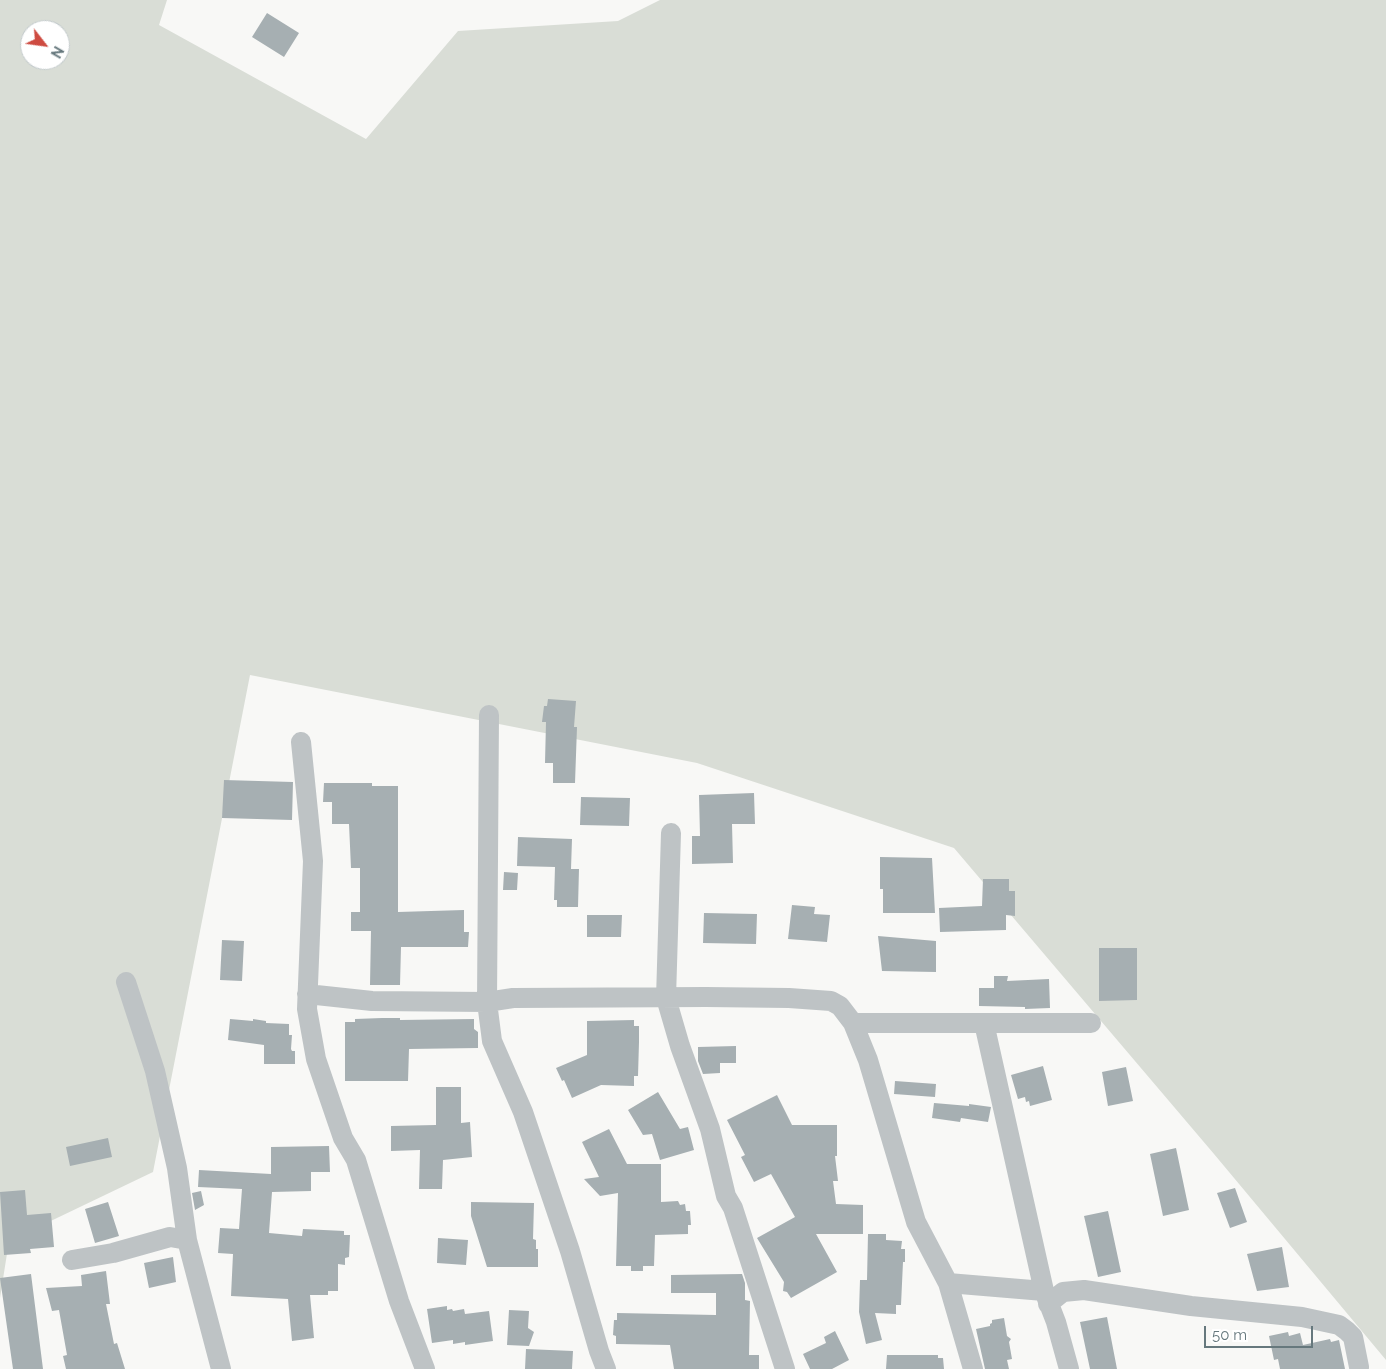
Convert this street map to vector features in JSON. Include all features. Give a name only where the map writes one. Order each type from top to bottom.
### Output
[{"type":"street","points":[[488,715],[487,1002],[492,1041],[523,1112],[570,1251],[606,1369]]},
{"type":"street","points":[[301,742],[313,861],[307,1009],[316,1059],[343,1138],[356,1160],[399,1301],[425,1369]]},
{"type":"street","points":[[671,833],[666,998],[680,1046],[710,1129],[726,1196],[733,1208],[784,1369]]},
{"type":"street","points":[[126,982],[155,1071],[177,1168],[187,1240],[221,1369]]},
{"type":"street","points":[[307,994],[372,1001],[487,1002],[513,998],[780,998],[823,999],[840,1006],[852,1023],[868,1060],[916,1222],[948,1283],[972,1369]]},
{"type":"street","points":[[852,1023],[1091,1023]]},
{"type":"street","points":[[984,1023],[1046,1298],[1056,1322],[1069,1369]]},
{"type":"street","points":[[72,1260],[113,1253],[170,1237],[187,1240]]},
{"type":"street","points":[[948,1283],[1046,1298],[1063,1292],[1084,1290],[1191,1306],[1302,1317],[1339,1326],[1347,1330],[1352,1337],[1359,1367]]},
{"type":"shaded area","points":[[0,0],[167,0],[159,25],[366,139],[458,31],[618,21],[660,0],[1386,0],[1386,1360],[954,848],[697,763],[250,675],[153,1172],[9,1241],[0,1298]]},
{"type":"building","points":[[267,13],[299,33],[284,57],[252,37]]},
{"type":"building","points":[[548,699],[576,701],[574,727],[577,727],[575,783],[553,783],[553,763],[545,763],[546,722],[542,722],[544,706],[547,706]]},
{"type":"building","points":[[224,780],[293,782],[292,820],[222,818]]},
{"type":"building","points":[[324,783],[372,783],[372,786],[398,786],[398,912],[464,910],[464,932],[469,932],[468,947],[401,947],[400,985],[370,985],[371,931],[351,931],[351,912],[360,912],[360,868],[351,868],[349,824],[332,824],[332,802],[323,802]]},
{"type":"building","points":[[754,793],[755,824],[732,824],[733,863],[692,864],[692,836],[700,836],[699,795]]},
{"type":"building","points":[[581,797],[630,798],[629,826],[580,825]]},
{"type":"building","points":[[518,837],[572,839],[571,869],[579,869],[578,907],[557,907],[557,900],[554,900],[555,867],[517,866]]},
{"type":"building","points":[[880,857],[932,858],[935,913],[883,913],[883,889],[880,889]]},
{"type":"building","points":[[504,872],[518,873],[517,890],[503,890]]},
{"type":"building","points":[[983,879],[1009,879],[1009,891],[1015,891],[1015,916],[1006,915],[1006,930],[940,932],[939,908],[982,906]]},
{"type":"building","points":[[792,905],[815,907],[814,914],[830,915],[827,942],[788,939]]},
{"type":"building","points":[[704,913],[757,914],[756,944],[703,943]]},
{"type":"building","points":[[587,915],[622,915],[621,937],[587,937]]},
{"type":"building","points":[[878,936],[936,941],[936,972],[882,971]]},
{"type":"building","points":[[222,940],[244,941],[242,981],[220,980]]},
{"type":"building","points":[[1099,948],[1137,948],[1137,1000],[1099,1001]]},
{"type":"building","points":[[994,976],[1008,976],[1007,981],[1049,979],[1050,1008],[1025,1009],[1025,1007],[979,1006],[979,988],[994,988]]},
{"type":"building","points":[[400,1018],[400,1020],[474,1019],[474,1029],[478,1032],[478,1048],[409,1049],[408,1081],[345,1081],[345,1022],[355,1022],[355,1019]]},
{"type":"building","points":[[230,1019],[253,1021],[253,1019],[266,1021],[266,1023],[289,1024],[289,1035],[292,1035],[291,1049],[295,1051],[295,1064],[264,1064],[264,1045],[228,1040]]},
{"type":"building","points":[[634,1020],[634,1026],[639,1026],[639,1042],[638,1076],[634,1076],[634,1086],[601,1085],[572,1098],[556,1068],[587,1055],[587,1021]]},
{"type":"building","points":[[736,1046],[736,1063],[720,1063],[720,1073],[703,1074],[698,1061],[698,1047]]},
{"type":"building","points":[[1043,1066],[1052,1100],[1030,1106],[1029,1101],[1026,1102],[1025,1097],[1018,1099],[1011,1075]]},
{"type":"building","points":[[1126,1067],[1133,1101],[1108,1106],[1102,1072]]},
{"type":"building","points":[[895,1081],[936,1084],[935,1097],[894,1094]]},
{"type":"building","points":[[436,1087],[461,1087],[461,1123],[470,1122],[472,1157],[443,1160],[442,1189],[419,1189],[420,1150],[391,1151],[391,1126],[436,1125]]},
{"type":"building","points":[[658,1092],[680,1129],[688,1127],[694,1150],[660,1160],[652,1134],[643,1135],[628,1110]]},
{"type":"building","points":[[777,1095],[792,1125],[837,1125],[837,1156],[835,1156],[838,1181],[833,1181],[836,1204],[863,1205],[863,1234],[816,1234],[837,1272],[791,1298],[787,1292],[783,1291],[784,1282],[757,1238],[795,1217],[771,1174],[754,1182],[741,1157],[745,1155],[727,1120]]},
{"type":"building","points":[[934,1103],[991,1107],[988,1122],[961,1118],[960,1122],[932,1118]]},
{"type":"building","points":[[609,1129],[627,1164],[661,1164],[661,1202],[678,1201],[680,1205],[685,1204],[686,1211],[690,1211],[691,1225],[688,1225],[688,1234],[655,1235],[654,1266],[643,1266],[643,1271],[631,1271],[631,1266],[616,1266],[618,1193],[600,1196],[584,1179],[599,1177],[582,1142]]},
{"type":"building","points":[[108,1138],[112,1157],[70,1166],[66,1147]]},
{"type":"building","points":[[329,1146],[330,1172],[311,1172],[311,1191],[272,1192],[269,1233],[302,1236],[303,1229],[344,1231],[344,1235],[350,1235],[349,1257],[345,1258],[345,1265],[338,1264],[338,1291],[328,1291],[328,1295],[310,1295],[314,1338],[292,1341],[288,1299],[231,1296],[233,1254],[218,1253],[220,1228],[239,1229],[242,1189],[198,1187],[199,1170],[271,1174],[271,1147]]},
{"type":"building","points":[[1176,1148],[1189,1210],[1163,1216],[1150,1154]]},
{"type":"building","points":[[1235,1188],[1247,1222],[1230,1228],[1217,1193]]},
{"type":"building","points":[[25,1190],[27,1215],[51,1213],[54,1247],[30,1249],[31,1253],[4,1255],[0,1192]]},
{"type":"building","points":[[201,1191],[204,1205],[195,1210],[192,1193]]},
{"type":"building","points":[[108,1202],[119,1236],[95,1243],[85,1209]]},
{"type":"building","points":[[471,1202],[534,1203],[533,1239],[536,1240],[536,1249],[538,1249],[538,1267],[487,1267],[471,1216]]},
{"type":"building","points":[[1108,1211],[1121,1272],[1098,1277],[1084,1216]]},
{"type":"building","points":[[868,1234],[886,1234],[886,1240],[902,1241],[901,1249],[905,1249],[905,1262],[903,1262],[901,1305],[896,1305],[896,1314],[875,1313],[882,1340],[866,1344],[859,1312],[860,1280],[867,1280]]},
{"type":"building","points":[[438,1238],[468,1240],[466,1265],[437,1263]]},
{"type":"building","points":[[1282,1247],[1289,1287],[1257,1291],[1247,1254]]},
{"type":"building","points":[[173,1257],[176,1282],[149,1288],[144,1263]]},
{"type":"building","points":[[106,1271],[110,1304],[106,1304],[114,1344],[117,1343],[125,1369],[66,1369],[63,1356],[67,1355],[59,1310],[52,1311],[46,1288],[82,1286],[81,1275]]},
{"type":"building","points":[[31,1274],[43,1369],[13,1369],[0,1278]]},
{"type":"building","points":[[742,1274],[745,1283],[745,1300],[750,1301],[749,1355],[759,1355],[759,1369],[674,1369],[670,1345],[616,1344],[616,1336],[613,1335],[614,1320],[617,1320],[617,1313],[716,1315],[716,1293],[671,1293],[671,1275]]},
{"type":"building","points":[[447,1306],[447,1310],[464,1309],[465,1314],[489,1311],[493,1341],[465,1345],[465,1342],[453,1344],[453,1340],[432,1343],[427,1309]]},
{"type":"building","points":[[509,1310],[529,1311],[528,1328],[534,1332],[529,1346],[507,1345]]},
{"type":"building","points":[[1107,1317],[1117,1369],[1090,1369],[1080,1322]]},
{"type":"building","points":[[1004,1318],[1007,1336],[1011,1339],[1009,1342],[1012,1359],[1007,1360],[1009,1369],[985,1369],[976,1329],[990,1326],[992,1320]]},
{"type":"building","points":[[835,1331],[849,1360],[832,1369],[810,1369],[803,1354],[826,1343],[824,1337]]},
{"type":"building","points":[[1288,1332],[1289,1336],[1300,1333],[1303,1345],[1330,1339],[1331,1342],[1339,1340],[1345,1369],[1280,1369],[1278,1359],[1274,1360],[1269,1336]]},
{"type":"building","points":[[526,1349],[573,1351],[572,1369],[525,1369]]},
{"type":"building","points":[[887,1355],[938,1355],[938,1358],[943,1358],[944,1369],[886,1369]]}]
